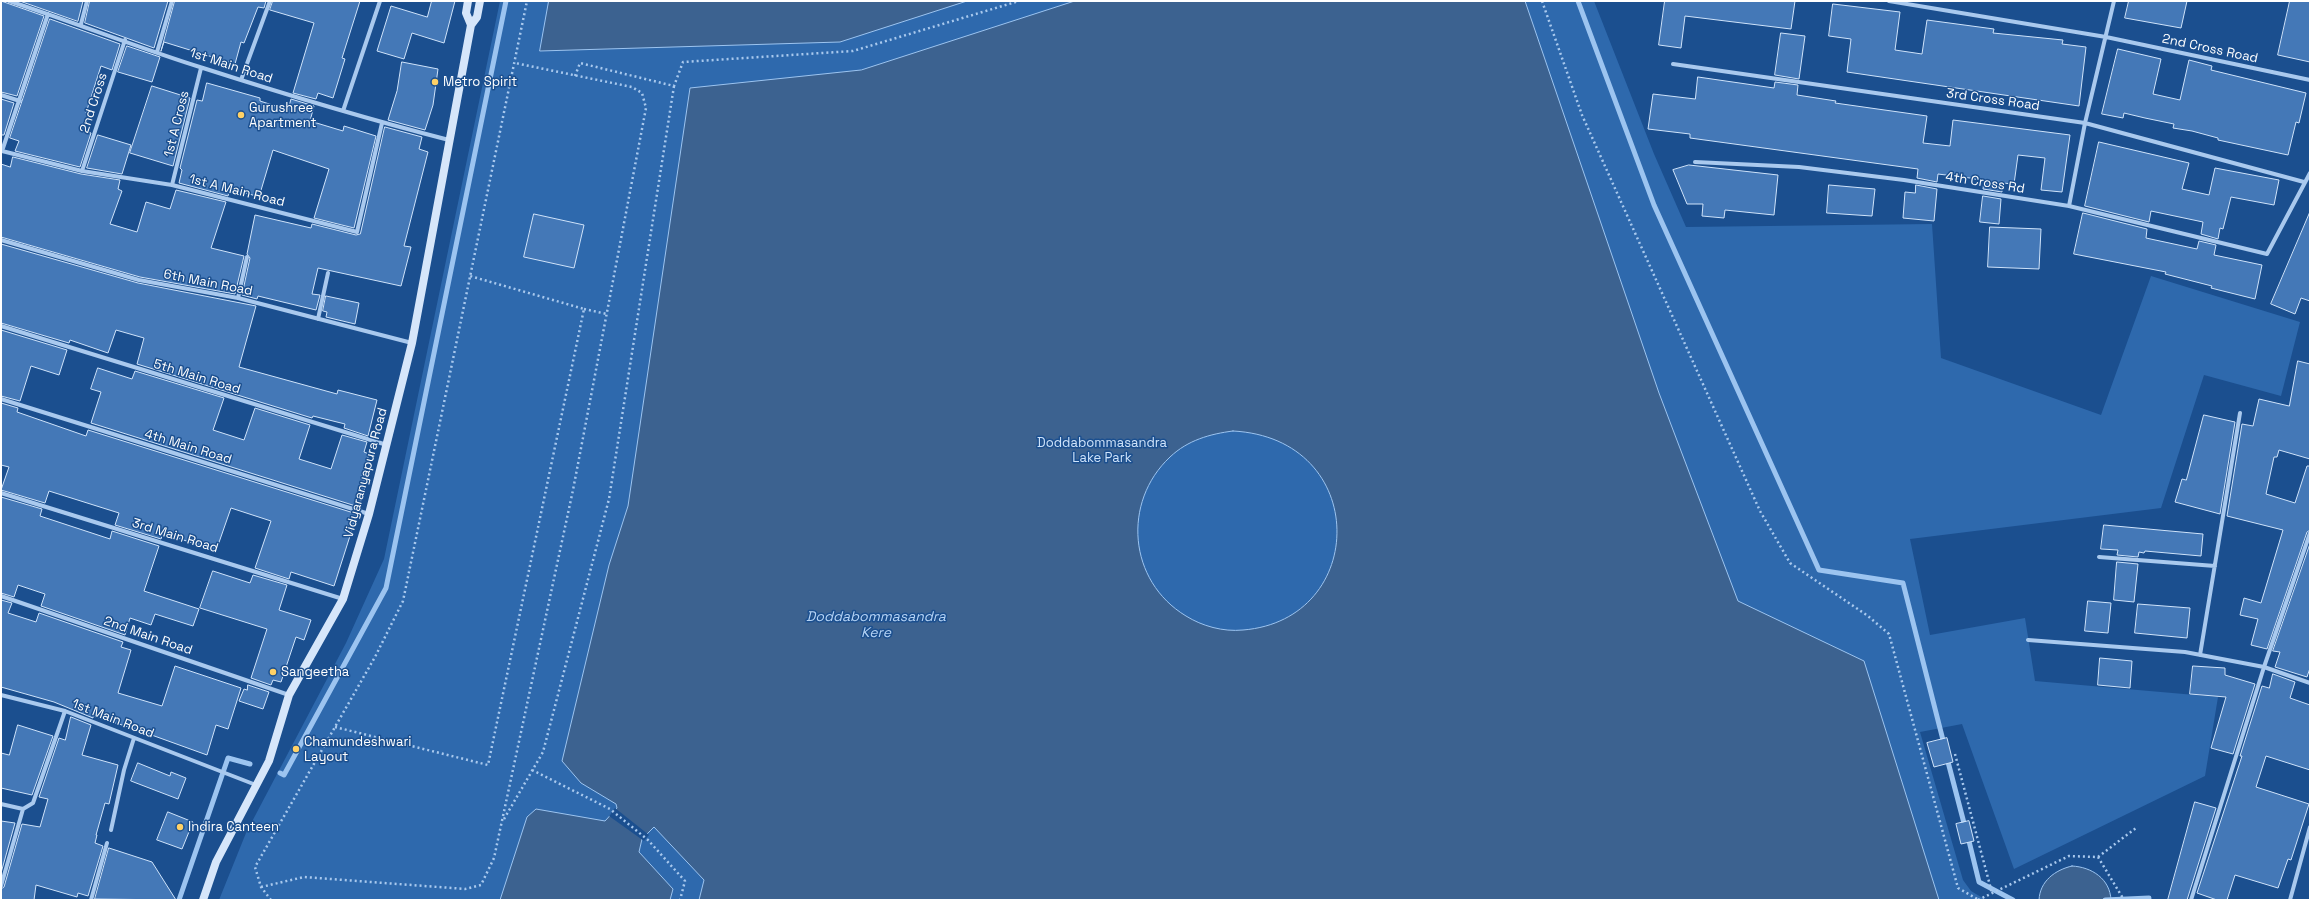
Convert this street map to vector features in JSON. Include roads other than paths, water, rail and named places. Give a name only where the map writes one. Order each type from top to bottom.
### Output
[{"type":"main road","name":"Vidyaranyapura Road","points":[[468,1],[466,13],[471,25]]},
{"type":"main road","name":"Vidyaranyapura Road","points":[[203,900],[216,862],[269,761],[289,695],[343,599],[369,514],[412,343],[471,25],[477,17],[480,1]]},
{"type":"street","name":"1st Main Road","points":[[9,1],[81,24],[201,68],[382,123],[450,140]]},
{"type":"street","points":[[81,24],[87,1]]},
{"type":"street","points":[[157,52],[172,1]]},
{"type":"street","points":[[241,80],[270,1]]},
{"type":"street","points":[[344,111],[380,1]]},
{"type":"street","name":"2nd Cross Road","points":[[1889,1],[2106,38],[2310,80]]},
{"type":"street","points":[[2069,206],[2085,123],[2114,1]]},
{"type":"street","points":[[2,150],[20,101],[48,14]]},
{"type":"street","name":"2nd Cross","points":[[82,171],[125,40]]},
{"type":"street","name":"3rd Cross Road","points":[[1673,64],[2085,123],[2304,182]]},
{"type":"street","name":"1st A Cross","points":[[172,185],[201,68]]},
{"type":"street","points":[[1,95],[20,101]]},
{"type":"street","name":"1st A Main Road","points":[[2,150],[82,171],[172,185],[357,232],[382,123]]},
{"type":"street","name":"4th Cross Rd","points":[[1694,162],[1799,168],[1904,180],[2069,206],[2267,254],[2304,182]]},
{"type":"street","points":[[2304,182],[2310,173]]},
{"type":"street","name":"6th Main Road","points":[[1,240],[139,280],[238,298],[412,343]]},
{"type":"street","points":[[238,298],[247,257]]},
{"type":"street","points":[[318,319],[328,274]]},
{"type":"street","name":"5th Main Road","points":[[1,326],[387,445]]},
{"type":"street","name":"4th Main Road","points":[[1,399],[369,514]]},
{"type":"street","points":[[2200,655],[2240,413]]},
{"type":"street","name":"3rd Main Road","points":[[1,493],[343,599]]},
{"type":"street","points":[[2191,900],[2264,667],[2310,533]]},
{"type":"street","points":[[2099,557],[2215,566]]},
{"type":"street","name":"2nd Main Road","points":[[1,596],[289,695]]},
{"type":"street","points":[[2028,640],[2200,655],[2264,667],[2310,683]]},
{"type":"street","name":"1st Main Road","points":[[1,695],[65,711],[256,785]]},
{"type":"street","points":[[1,886],[23,809],[33,803],[65,711]]},
{"type":"street","points":[[111,830],[124,770],[134,738]]},
{"type":"street","points":[[1,804],[23,809]]},
{"type":"street","points":[[2290,900],[2310,827]]},
{"type":"street","points":[[91,900],[107,843]]},
{"type":"water","points":[[549,1],[967,1],[840,42],[540,51]]},
{"type":"water","name":"Doddabommasandra Kere","points":[[1075,1],[1525,1],[1659,393],[1738,601],[1864,661],[1939,900],[699,900],[704,880],[654,827],[642,839],[639,852],[673,889],[670,900],[500,900],[527,817],[536,809],[605,821],[617,808],[616,804],[581,783],[562,761],[609,565],[628,506],[690,88],[861,70]],"holes":[[[1233,431],[1278,441],[1310,464],[1330,494],[1337,529],[1332,564],[1314,596],[1284,619],[1243,630],[1213,628],[1199,623],[1186,616],[1167,601],[1152,583],[1143,562],[1138,540],[1139,518],[1144,496],[1155,475],[1170,457],[1184,446],[1192,442],[1216,434]]]},
{"type":"water","points":[[2072,866],[2086,869],[2099,876],[2107,886],[2111,900],[2039,900],[2042,887],[2045,882],[2060,870]]},
{"type":"waterway","points":[[280,773],[284,775],[386,588],[506,1]]},
{"type":"waterway","points":[[1578,1],[1654,205],[1819,570],[1903,583],[1944,744]]},
{"type":"waterway","points":[[179,900],[228,758],[250,764]]},
{"type":"waterway","points":[[1947,758],[1965,827]]},
{"type":"waterway","points":[[1968,837],[1979,882],[2013,900]]},
{"type":"waterway","points":[[2105,900],[2149,898],[2148,900]]},
{"type":"place","name":"Metro Spirit","points":[[435,82]]},
{"type":"place","name":"Gurushree Apartment","points":[[241,115]]},
{"type":"place","name":"Sangeetha","points":[[273,672]]},
{"type":"place","name":"Chamundeshwari Layout","points":[[296,749]]},
{"type":"place","name":"Indira Canteen","points":[[180,827]]},
{"type":"park label","name":"Doddabommasandra Lake Park","points":[[1102,450]]}]
